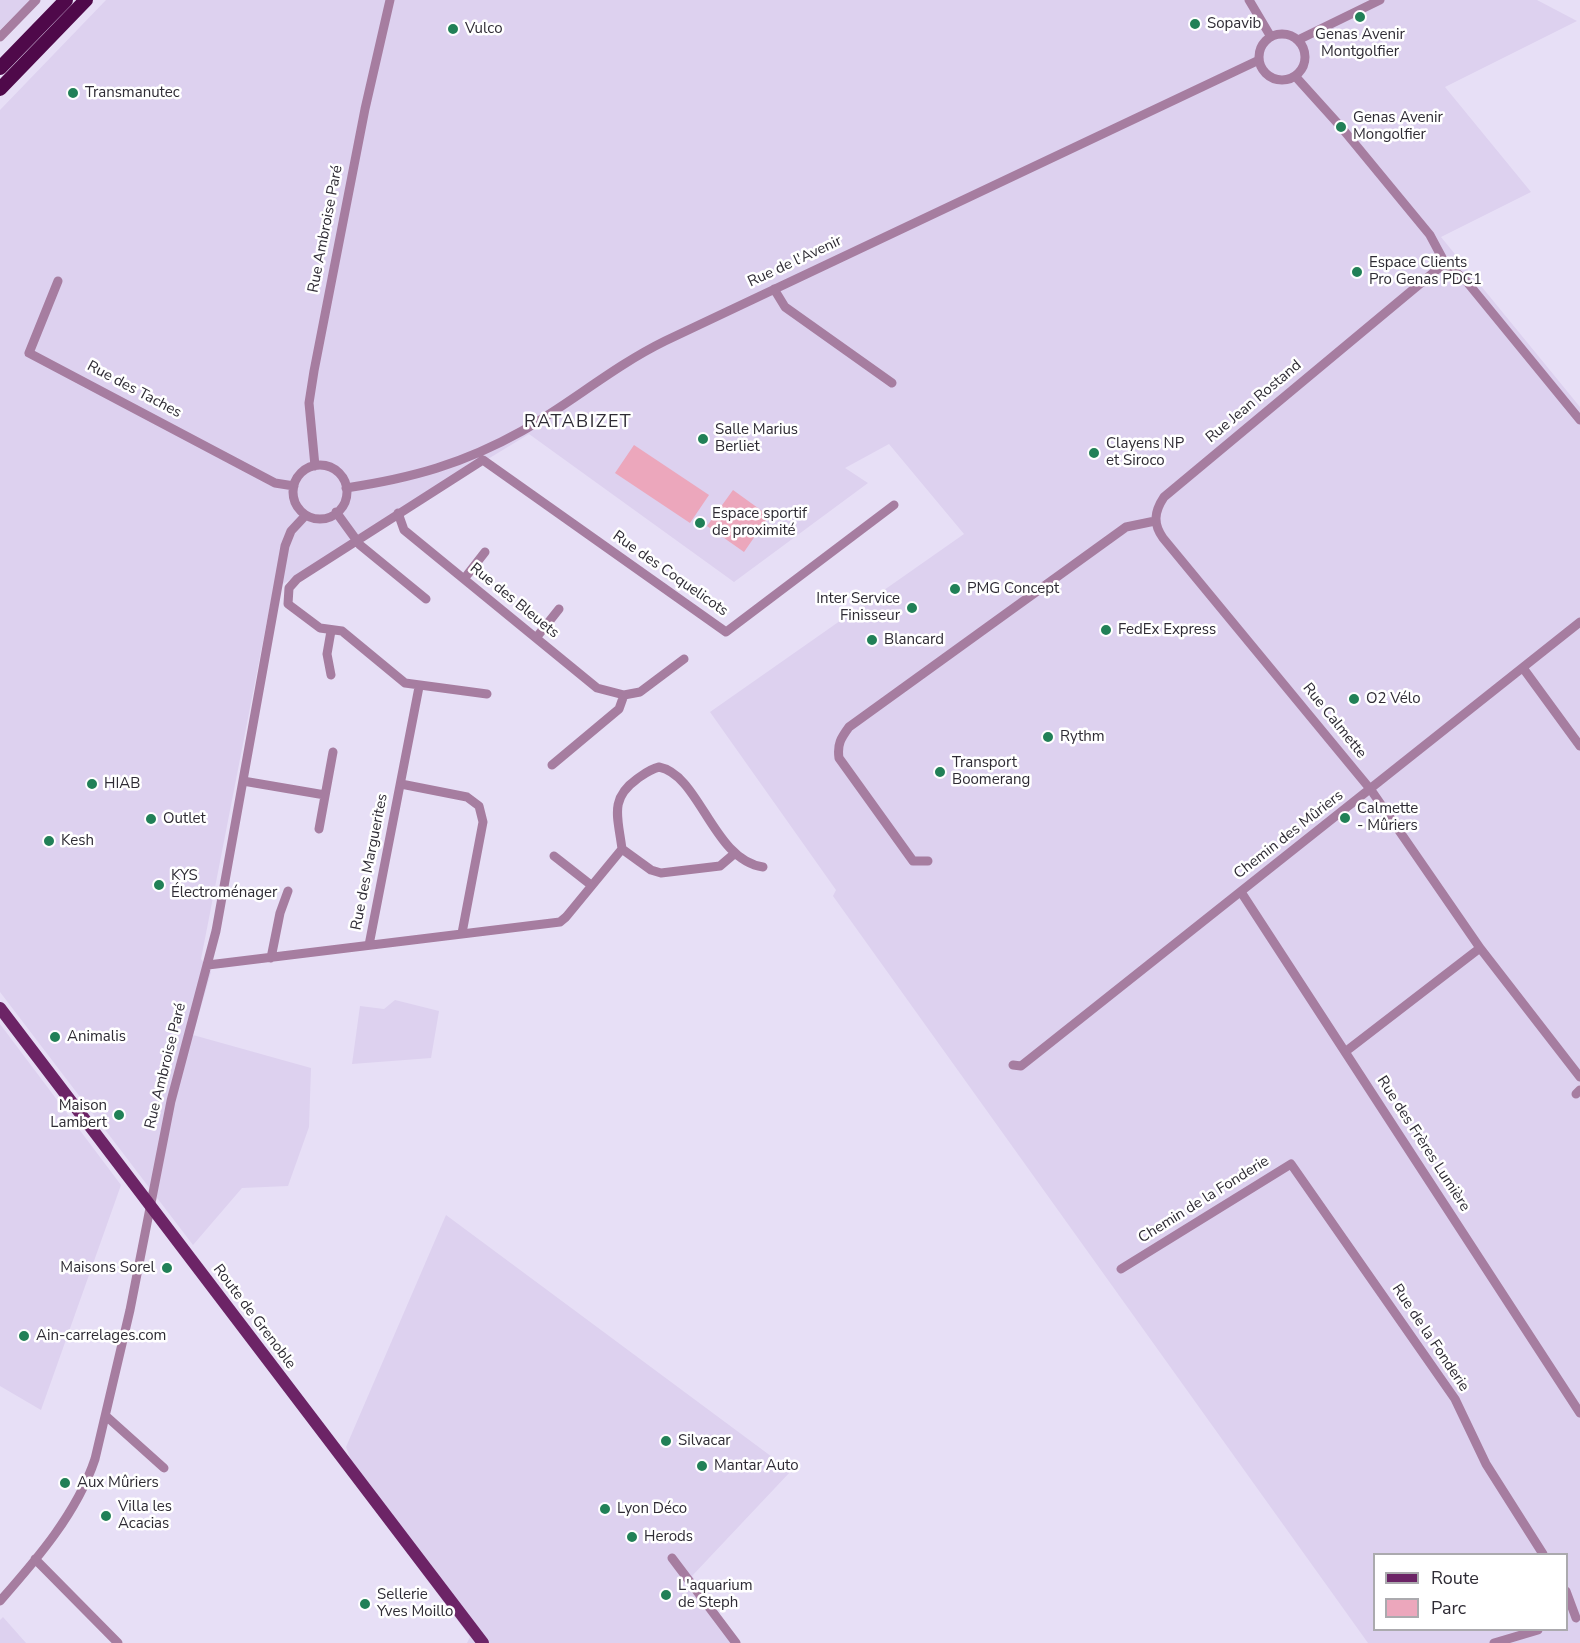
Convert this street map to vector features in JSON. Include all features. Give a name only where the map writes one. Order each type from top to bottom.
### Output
[{"type":"highway","points":[[0,68],[66,0]]},
{"type":"highway","points":[[0,88],[86,0]]},
{"type":"main road","name":"Route de Grenoble","points":[[0,1008],[483,1643]]},
{"type":"street","points":[[0,36],[36,0]]},
{"type":"street","name":"Rue Ambroise Paré","points":[[315,466],[311,435],[310,392],[365,109],[390,0]]},
{"type":"street","points":[[1249,0],[1271,37]]},
{"type":"street","points":[[1298,40],[1380,0]]},
{"type":"street","points":[[1288,34],[1298,40],[1305,52],[1305,59],[1295,76],[1276,79],[1265,72],[1259,60],[1262,46],[1271,37],[1288,34]]},
{"type":"street","name":"Rue de l'Avenir","points":[[346,488],[438,470],[522,431],[631,358],[1259,60]]},
{"type":"street","points":[[1295,76],[1341,127],[1430,236],[1445,262],[1467,282],[1580,420]]},
{"type":"street","name":"Rue Jean Rostand","points":[[1155,521],[1157,508],[1164,497],[1445,262]]},
{"type":"street","name":"Rue des Taches","points":[[58,282],[29,353],[275,483],[294,486]]},
{"type":"street","points":[[774,289],[785,307],[892,383]]},
{"type":"street","name":"Rue des Coquelicots","points":[[398,513],[483,460],[726,632],[894,505]]},
{"type":"street","points":[[326,465],[337,471],[346,488],[345,501],[336,512],[324,518],[305,516],[295,506],[294,486],[300,475],[315,466],[326,465]]},
{"type":"street","points":[[336,512],[356,540],[426,599]]},
{"type":"street","points":[[398,513],[297,579],[289,588],[288,604],[320,628],[342,632],[405,683],[419,687],[487,694]]},
{"type":"street","name":"Rue des Bleuets","points":[[398,513],[404,530],[597,688],[624,695]]},
{"type":"street","name":"Rue Ambroise Paré","points":[[0,1601],[35,1559],[85,1484],[106,1416],[130,1310],[171,1101],[208,965],[285,546],[291,531],[305,516]]},
{"type":"street","points":[[928,861],[914,861],[839,758],[837,749],[840,738],[849,727],[1126,527],[1155,521]]},
{"type":"street","name":"Rue Calmette","points":[[1155,521],[1163,538],[1371,790],[1480,948],[1580,1077]]},
{"type":"street","points":[[464,579],[484,552]]},
{"type":"street","points":[[536,638],[559,609]]},
{"type":"street","name":"Chemin des Mûriers","points":[[1013,1065],[1021,1066],[1580,622]]},
{"type":"street","points":[[331,675],[327,654],[332,631]]},
{"type":"street","points":[[552,765],[619,709],[624,695],[640,692],[684,659]]},
{"type":"street","points":[[1523,668],[1580,746]]},
{"type":"street","name":"Rue des Marguerites","points":[[369,945],[419,687]]},
{"type":"street","points":[[319,829],[333,752]]},
{"type":"street","points":[[462,933],[560,922],[566,918],[622,849],[617,806],[619,796],[624,789],[658,767],[675,773],[734,854],[750,865],[763,867]]},
{"type":"street","points":[[243,781],[325,795]]},
{"type":"street","name":"Rue des Marguerites","points":[[208,965],[462,933],[483,822],[479,806],[467,797],[401,784]]},
{"type":"street","points":[[622,849],[651,870],[661,873],[720,866],[734,854]]},
{"type":"street","points":[[554,856],[591,885]]},
{"type":"street","points":[[271,958],[280,913],[288,891]]},
{"type":"street","name":"Rue des Frères Lumière","points":[[1241,892],[1580,1413]]},
{"type":"street","points":[[1345,1052],[1480,948]]},
{"type":"street","name":"Chemin de la Fonderie","points":[[1121,1269],[1291,1164],[1300,1175]]},
{"type":"street","name":"Rue de la Fonderie","points":[[1300,1175],[1455,1399],[1486,1464],[1542,1553]]},
{"type":"street","points":[[106,1416],[164,1468]]},
{"type":"street","points":[[672,1558],[736,1643]]},
{"type":"street","points":[[35,1559],[118,1643]]},
{"type":"street","points":[[1568,1598],[1574,1618]]},
{"type":"street","points":[[1494,1643],[1532,1631]]},
{"type":"shaded area","points":[[0,0],[30,0],[0,30]]},
{"type":"shaded area","points":[[106,0],[1537,0],[1577,21],[1445,87],[1531,192],[1441,237],[1580,407],[1580,1643],[1368,1643],[833,896],[836,890],[710,712],[964,534],[889,444],[845,468],[868,483],[734,582],[529,434],[273,590],[201,959],[211,972],[193,1035],[311,1068],[309,1127],[288,1186],[242,1188],[193,1245],[0,992],[0,110]]},
{"type":"shaded area","points":[[395,1000],[439,1011],[431,1058],[352,1064],[360,1006],[384,1009]]},
{"type":"shaded area","points":[[0,1024],[121,1185],[41,1410],[0,1386]]},
{"type":"shaded area","points":[[446,1215],[791,1471],[692,1576],[741,1643],[467,1643],[470,1637],[365,1497],[346,1447]]},
{"type":"shaded area","points":[[3,1617],[26,1643],[0,1643],[0,1620]]},
{"type":"green space","points":[[634,445],[709,495],[690,523],[615,473]]},
{"type":"green space","points":[[733,490],[769,516],[744,552],[707,526]]},
{"type":"place","name":"Genas Avenir Montgolfier","points":[[1360,17]]},
{"type":"place","name":"Sopavib","points":[[1195,24]]},
{"type":"place","name":"Vulco","points":[[453,29]]},
{"type":"place","name":"Transmanutec","points":[[73,93]]},
{"type":"place","name":"Genas Avenir Mongolfier","points":[[1341,127]]},
{"type":"place","name":"Espace Clients Pro Genas PDC1","points":[[1357,272]]},
{"type":"place","name":"Salle Marius Berliet","points":[[703,439]]},
{"type":"place","name":"Clayens NP et Siroco","points":[[1094,453]]},
{"type":"place","name":"Espace sportif de proximité","points":[[700,523]]},
{"type":"place","name":"PMG Concept","points":[[955,589]]},
{"type":"place","name":"Inter Service Finisseur","points":[[912,608]]},
{"type":"place","name":"FedEx Express","points":[[1106,630]]},
{"type":"place","name":"Blancard","points":[[872,640]]},
{"type":"place","name":"O2 Vélo","points":[[1354,699]]},
{"type":"place","name":"Rythm","points":[[1048,737]]},
{"type":"place","name":"Transport Boomerang","points":[[940,772]]},
{"type":"place","name":"HIAB","points":[[92,784]]},
{"type":"place","name":"Calmette - Mûriers","points":[[1345,818]]},
{"type":"place","name":"Outlet","points":[[151,819]]},
{"type":"place","name":"Kesh","points":[[49,841]]},
{"type":"place","name":"KYS Électroménager","points":[[159,885]]},
{"type":"place","name":"Animalis","points":[[55,1037]]},
{"type":"place","name":"Maison Lambert","points":[[119,1115]]},
{"type":"place","name":"Maisons Sorel","points":[[167,1268]]},
{"type":"place","name":"Ain-carrelages.com","points":[[24,1336]]},
{"type":"place","name":"Silvacar","points":[[666,1441]]},
{"type":"place","name":"Mantar Auto","points":[[702,1466]]},
{"type":"place","name":"Aux Mûriers","points":[[65,1483]]},
{"type":"place","name":"Lyon Déco","points":[[605,1509]]},
{"type":"place","name":"Villa les Acacias","points":[[106,1516]]},
{"type":"place","name":"Herods","points":[[632,1537]]},
{"type":"place","name":"L'aquarium de Steph","points":[[666,1595]]},
{"type":"place","name":"Sellerie Yves Moillo","points":[[365,1604]]},
{"type":"district","name":"RATABIZET","points":[[578,423]]}]
